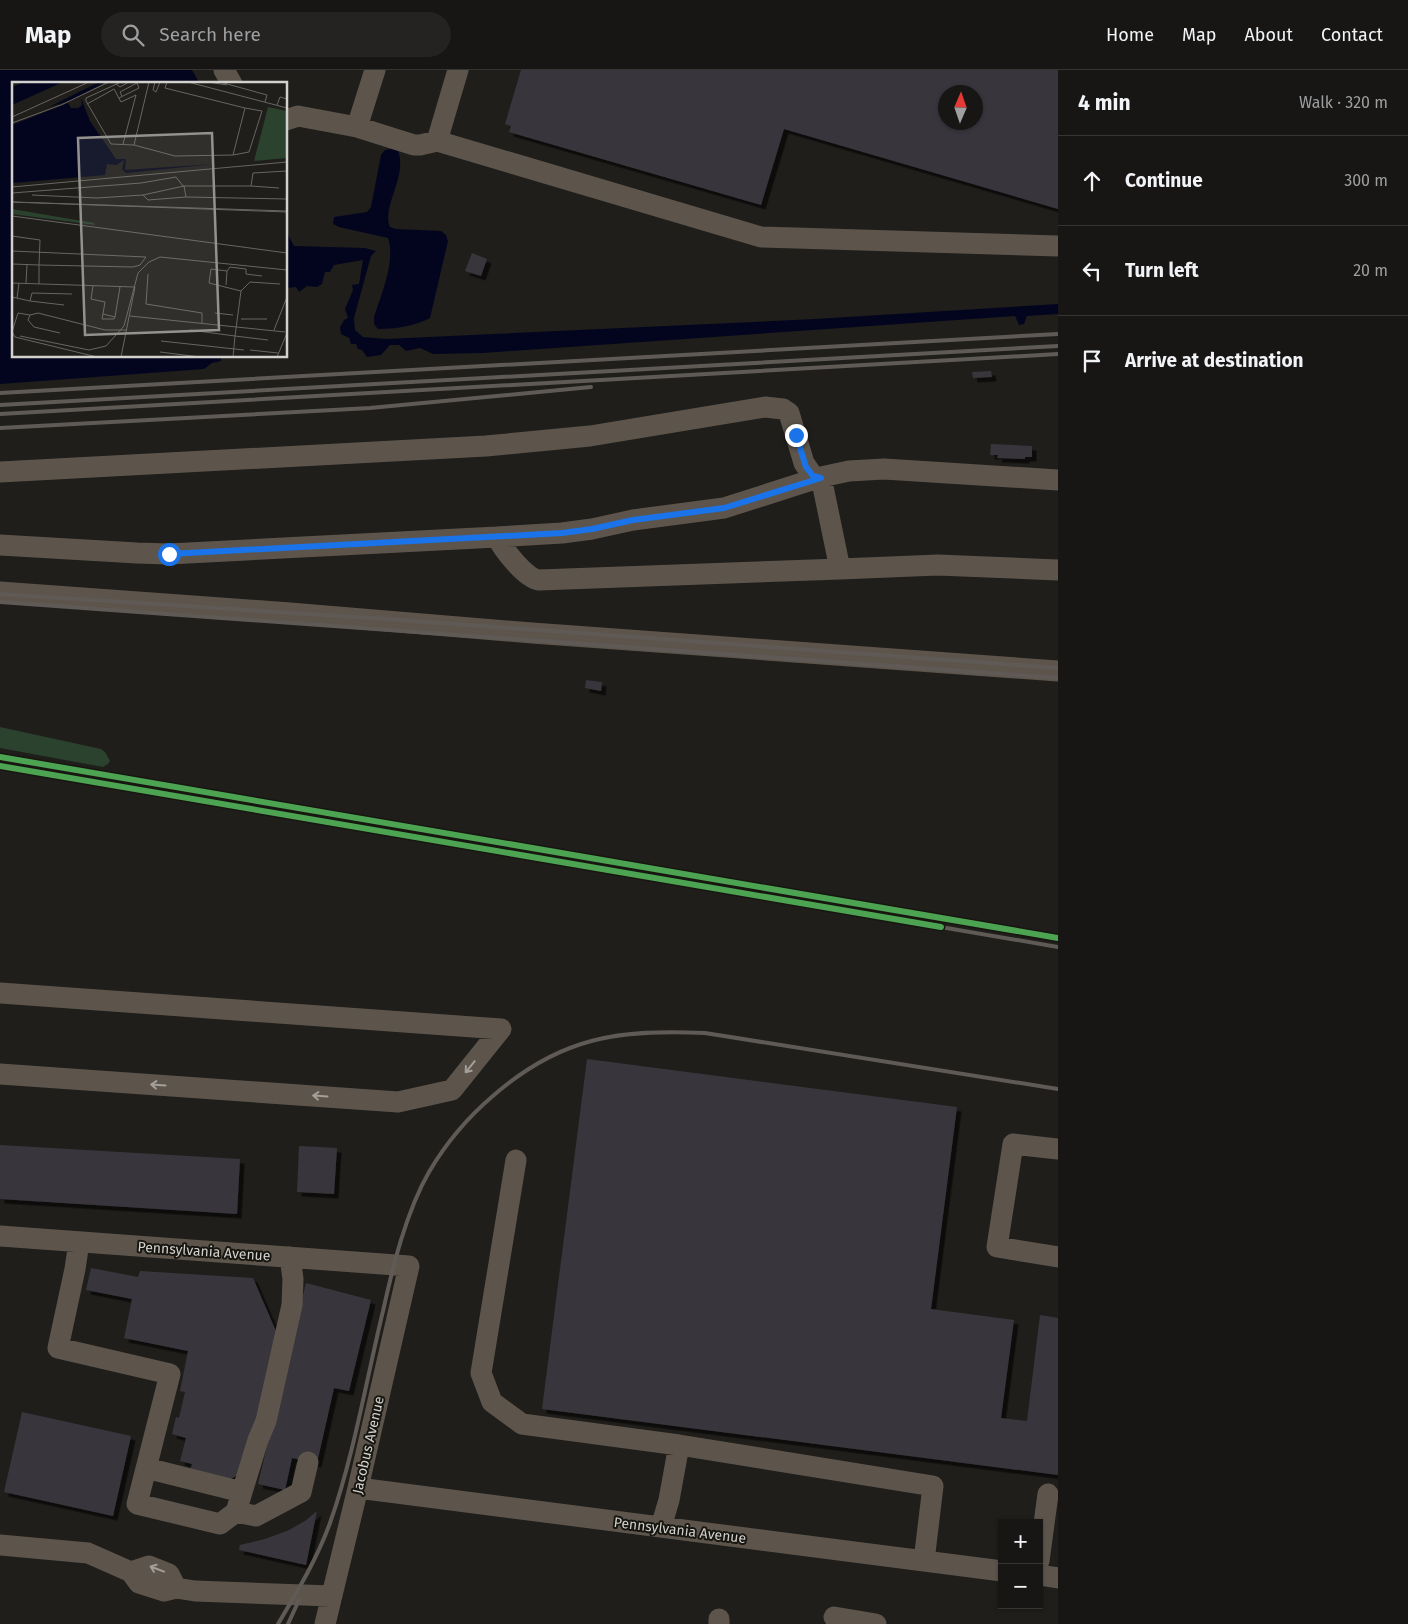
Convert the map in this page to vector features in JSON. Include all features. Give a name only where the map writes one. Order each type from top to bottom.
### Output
[{"type":"street","points":[[224,70],[231,82]]},
{"type":"street","points":[[357,127],[375,70]]},
{"type":"street","points":[[437,141],[458,70]]},
{"type":"street","points":[[288,119],[298,116],[357,127],[414,145],[437,141],[761,237],[1058,246]]},
{"type":"street","points":[[0,472],[538,442],[600,434],[765,407],[783,409],[789,413],[806,467],[813,476],[821,478]]},
{"type":"street","points":[[0,545],[169,554],[562,533],[633,520],[724,508],[849,471],[884,468],[1058,480]]},
{"type":"street","points":[[821,478],[840,568]]},
{"type":"street","points":[[496,537],[501,546],[529,576],[539,580],[938,565],[1058,570]]},
{"type":"street","points":[[0,592],[290,612],[542,634],[1058,671]]},
{"type":"street","points":[[0,993],[501,1029],[452,1090],[398,1102],[0,1074]]},
{"type":"street","points":[[1058,1149],[1013,1144],[998,1247],[1058,1257]]},
{"type":"street","points":[[516,1160],[481,1373],[492,1402],[522,1424],[679,1445],[933,1486],[924,1560]]},
{"type":"street","name":"Pennsylvania Avenue","points":[[0,1236],[409,1266]]},
{"type":"street","points":[[79,1242],[76,1270],[58,1348],[170,1374],[137,1504],[220,1524],[239,1502],[258,1440],[266,1421],[292,1306],[293,1279],[290,1257]]},
{"type":"street","name":"Jacobus Avenue","points":[[325,1624],[409,1266]]},
{"type":"street","points":[[661,1528],[669,1500],[679,1445]]},
{"type":"street","points":[[146,1468],[239,1502],[256,1516],[301,1492],[308,1462]]},
{"type":"street","name":"Pennsylvania Avenue","points":[[358,1488],[998,1569]]},
{"type":"street","points":[[1043,1519],[1045,1494]]},
{"type":"street","points":[[0,1546],[88,1553],[131,1572],[139,1583],[164,1591],[176,1588],[195,1591],[332,1596]]},
{"type":"street","points":[[1043,1576],[1058,1578]]},
{"type":"street","points":[[834,1617],[876,1624]]},
{"type":"green space","points":[[0,727],[101,749],[110,761],[103,767],[0,748]]},
{"type":"water","points":[[0,70],[192,70],[199,82],[12,82],[12,358],[221,358],[221,361],[212,363],[204,369],[0,384]]},
{"type":"water","points":[[392,149],[398,151],[400,171],[389,210],[388,219],[390,227],[396,229],[441,231],[446,235],[448,241],[430,318],[405,326],[378,329],[374,324],[374,317],[389,267],[390,247],[388,238],[333,224],[334,217],[367,212],[371,207],[381,155],[385,150]]},
{"type":"water","points":[[288,235],[294,246],[365,248],[376,251],[371,256],[354,318],[355,330],[363,337],[386,339],[815,319],[1058,304],[1058,314],[1027,316],[1024,324],[1019,325],[1015,316],[483,353],[433,354],[420,348],[406,351],[399,345],[390,345],[381,355],[367,357],[362,350],[358,349],[356,344],[351,344],[349,338],[341,334],[340,327],[344,320],[348,318],[345,309],[353,290],[352,285],[359,284],[363,260],[334,265],[330,272],[325,272],[322,284],[317,287],[307,286],[299,292],[296,287],[288,288]]},
{"type":"building","points":[[521,70],[1058,70],[1058,209],[784,129],[761,205],[509,132],[511,126],[505,124]]},
{"type":"building","points":[[472,253],[487,259],[481,276],[465,271]]},
{"type":"building","points":[[991,371],[992,377],[973,378],[972,372]]},
{"type":"building","points":[[991,444],[1032,446],[1032,457],[1025,457],[1025,459],[997,458],[998,455],[990,455]]},
{"type":"building","points":[[586,680],[602,682],[601,691],[585,688]]},
{"type":"building","points":[[587,1059],[957,1107],[931,1309],[1014,1320],[1001,1418],[1027,1421],[1040,1315],[1058,1318],[1058,1475],[542,1409]]},
{"type":"building","points":[[0,1145],[240,1159],[237,1214],[0,1199]]},
{"type":"building","points":[[299,1146],[337,1148],[334,1194],[297,1192]]},
{"type":"building","points":[[91,1268],[138,1277],[140,1271],[253,1278],[279,1338],[241,1473],[224,1483],[189,1474],[192,1464],[180,1461],[186,1438],[172,1434],[176,1417],[179,1418],[185,1392],[180,1391],[188,1351],[124,1338],[132,1299],[86,1290]]},
{"type":"building","points":[[306,1283],[371,1300],[349,1391],[334,1388],[317,1463],[292,1458],[285,1490],[258,1484]]},
{"type":"building","points":[[22,1412],[131,1436],[113,1516],[4,1492]]},
{"type":"building","points":[[317,1511],[306,1565],[239,1550],[240,1545],[265,1539],[289,1530],[305,1521]]},
{"type":"railway","points":[[0,393],[1058,334]]},
{"type":"railway","points":[[0,405],[1058,346]]},
{"type":"railway","points":[[0,414],[1058,354]]},
{"type":"railway","points":[[0,428],[370,408],[591,387]]},
{"type":"railway","points":[[0,594],[387,619],[1058,668]]},
{"type":"railway","points":[[0,602],[1058,678]]},
{"type":"railway","points":[[0,757],[1058,938]]},
{"type":"railway","points":[[0,766],[1058,947]]},
{"type":"railway","points":[[278,1624],[306,1575],[330,1523],[353,1444],[391,1276],[407,1222],[421,1188],[443,1151],[466,1121],[484,1103],[519,1076],[543,1060],[592,1041],[645,1033],[674,1032],[705,1033],[1058,1089]]},
{"type":"railway","points":[[288,1624],[299,1600]]},
{"type":"cycle path","points":[[0,757],[1058,938]]},
{"type":"cycle path","points":[[0,766],[941,927]]},
{"type":"route","points":[[169,554],[562,533],[633,520],[724,508],[821,478],[813,476],[806,467],[796,435]]}]
